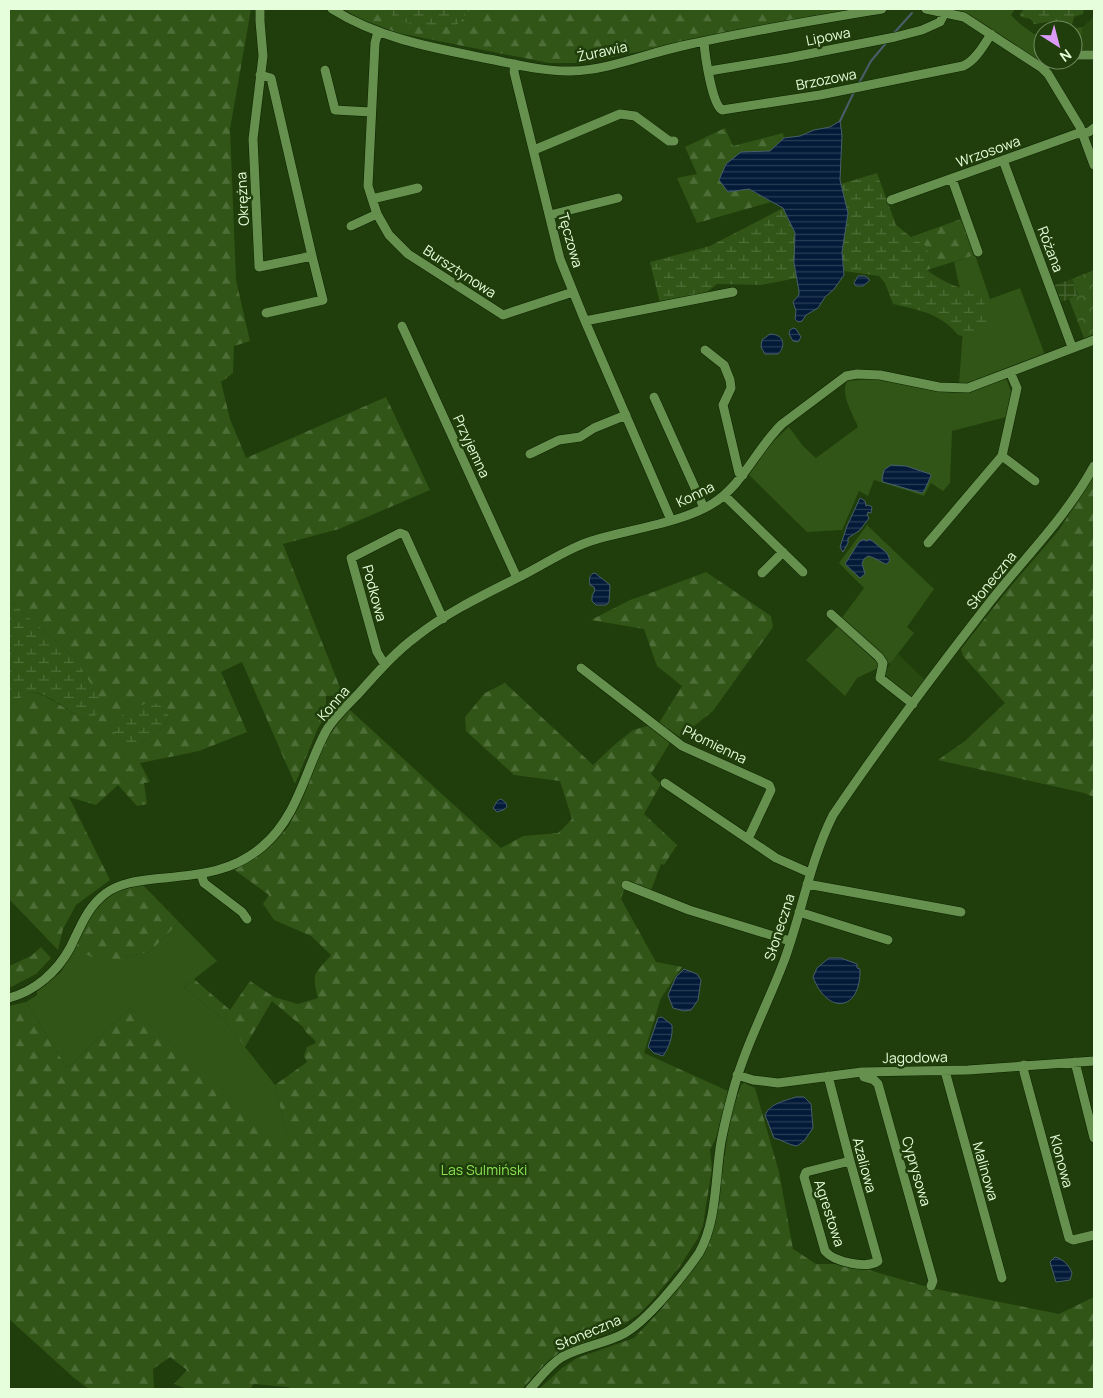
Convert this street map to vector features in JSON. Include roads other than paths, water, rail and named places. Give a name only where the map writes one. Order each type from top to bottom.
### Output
[{"type":"street","name":"Okrężna","points":[[260,9],[263,56],[253,138],[259,268],[312,256]]},
{"type":"street","name":"Żurawia","points":[[332,9],[356,23],[411,42],[515,64],[560,71],[584,70],[704,42],[882,9]]},
{"type":"street","points":[[926,9],[964,18],[1033,62]]},
{"type":"street","name":"Lipowa","points":[[709,71],[798,56],[922,30],[940,22],[945,12]]},
{"type":"street","name":"Bursztynowa","points":[[378,32],[375,43],[368,186],[377,214],[389,235],[408,254],[503,314],[573,292]]},
{"type":"street","name":"Brzozowa","points":[[704,42],[709,71],[720,110],[746,108],[962,66],[972,60],[990,34]]},
{"type":"street","name":"Tęczowa","points":[[515,64],[514,72],[560,259],[671,520]]},
{"type":"street","points":[[325,70],[335,110],[371,112]]},
{"type":"street","points":[[1044,70],[1068,106],[1082,133],[1094,165]]},
{"type":"street","points":[[260,75],[271,78],[323,300],[266,313]]},
{"type":"street","points":[[534,150],[620,114],[635,116],[668,142],[674,141]]},
{"type":"street","name":"Wrzosowa","points":[[891,200],[1002,160],[1089,132],[1094,128]]},
{"type":"street","name":"Różana","points":[[1002,160],[1072,347]]},
{"type":"street","points":[[952,179],[978,252]]},
{"type":"street","points":[[372,199],[418,188]]},
{"type":"street","points":[[550,215],[618,198]]},
{"type":"street","points":[[351,226],[377,214]]},
{"type":"street","points":[[585,321],[733,292]]},
{"type":"street","name":"Przyjemna","points":[[402,326],[517,578]]},
{"type":"street","name":"Konna","points":[[9,998],[37,985],[56,969],[70,948],[87,913],[97,900],[106,893],[120,885],[135,881],[222,870],[247,858],[261,848],[277,832],[297,800],[324,734],[330,724],[414,637],[443,619],[517,578],[585,544],[671,520],[704,508],[724,495],[742,475],[773,433],[790,417],[846,376],[880,375],[939,387],[959,388],[973,386],[1094,340]]},
{"type":"street","points":[[705,350],[721,362],[730,380],[731,388],[724,405],[739,473],[742,475]]},
{"type":"street","points":[[928,543],[1002,456],[1017,388],[1010,372]]},
{"type":"street","points":[[654,396],[704,508]]},
{"type":"street","points":[[530,454],[559,440],[580,437],[594,428],[626,415]]},
{"type":"street","points":[[1002,456],[1036,481]]},
{"type":"street","name":"Słoneczna","points":[[530,1389],[562,1357],[618,1337],[636,1325],[654,1308],[698,1252],[706,1237],[711,1220],[721,1141],[737,1075],[784,961],[810,873],[822,838],[833,815],[987,606],[1068,507],[1094,466]]},
{"type":"street","points":[[724,495],[804,572]]},
{"type":"street","name":"Podkowa","points":[[385,665],[377,652],[351,558],[400,533],[405,534],[443,619]]},
{"type":"street","points":[[762,573],[783,552]]},
{"type":"street","points":[[830,614],[879,657],[883,663],[880,678],[913,704]]},
{"type":"street","name":"Płomienna","points":[[581,668],[682,746],[769,784],[771,790],[748,839]]},
{"type":"street","points":[[665,783],[776,858],[810,873]]},
{"type":"street","points":[[201,874],[204,883],[247,918]]},
{"type":"street","points":[[807,884],[962,912]]},
{"type":"street","points":[[626,885],[689,910],[790,941]]},
{"type":"street","points":[[799,912],[888,940]]},
{"type":"street","name":"Jagodowa","points":[[737,1075],[770,1083],[862,1072],[945,1070],[1094,1061]]},
{"type":"street","points":[[1075,1062],[1094,1138]]},
{"type":"street","name":"Klonowa","points":[[1024,1066],[1024,1072],[1069,1238],[1073,1240],[1094,1235]]},
{"type":"street","name":"Malinowa","points":[[945,1070],[945,1077],[1002,1278]]},
{"type":"street","name":"Cyprysowa","points":[[862,1072],[864,1078],[874,1080],[878,1084],[933,1281],[931,1286]]},
{"type":"street","name":"Azaliowa","points":[[828,1076],[878,1261]]},
{"type":"street","name":"Agrestowa","points":[[850,1161],[806,1172],[804,1177],[809,1195],[825,1251],[830,1257],[852,1264],[873,1265],[878,1261]]},
{"type":"water","points":[[840,121],[842,135],[840,180],[848,213],[842,252],[844,275],[818,308],[798,322],[795,319],[796,311],[793,302],[799,295],[794,263],[795,233],[783,208],[749,189],[728,192],[719,180],[726,164],[741,152],[770,151],[784,138],[800,136],[814,130],[830,127]]},
{"type":"water","points":[[858,276],[865,276],[869,281],[863,286],[856,286],[854,283]]},
{"type":"water","points":[[793,328],[796,329],[801,337],[798,342],[793,341],[789,334]]},
{"type":"water","points":[[770,334],[781,338],[783,344],[778,354],[765,354],[761,347],[762,340]]},
{"type":"water","points":[[891,465],[906,466],[930,474],[931,476],[924,491],[922,493],[883,482],[884,470]]},
{"type":"water","points":[[860,498],[865,501],[866,506],[872,507],[871,513],[868,512],[869,518],[860,530],[848,538],[848,543],[843,552],[840,547]]},
{"type":"water","points":[[864,539],[866,541],[870,539],[887,553],[890,560],[885,564],[868,556],[862,563],[865,574],[860,578],[845,564],[859,542]]},
{"type":"water","points":[[595,573],[610,585],[609,602],[606,605],[596,605],[592,601],[595,590],[590,585],[590,579],[592,574]]},
{"type":"water","points":[[501,799],[506,803],[507,807],[497,812],[493,808]]},
{"type":"water","points":[[829,958],[841,958],[857,964],[857,968],[860,969],[859,983],[850,1000],[835,1003],[819,990],[813,977],[817,968]]},
{"type":"water","points":[[684,969],[697,974],[701,980],[698,1000],[691,1010],[684,1011],[673,1008],[668,995],[676,977]]},
{"type":"water","points":[[662,1017],[672,1025],[670,1042],[663,1056],[654,1053],[648,1047],[658,1018]]},
{"type":"water","points":[[796,1097],[804,1097],[811,1104],[813,1128],[804,1141],[797,1146],[774,1138],[765,1115],[774,1105]]},
{"type":"water","points":[[1055,1257],[1069,1267],[1072,1273],[1070,1280],[1056,1282],[1050,1262]]},
{"type":"waterway","points":[[894,33],[912,13]]},
{"type":"waterway","points":[[858,85],[871,61],[887,42]]},
{"type":"waterway","points":[[840,121],[854,92]]},
{"type":"park label","name":"Las Sulmiński","points":[[484,1169]]}]
